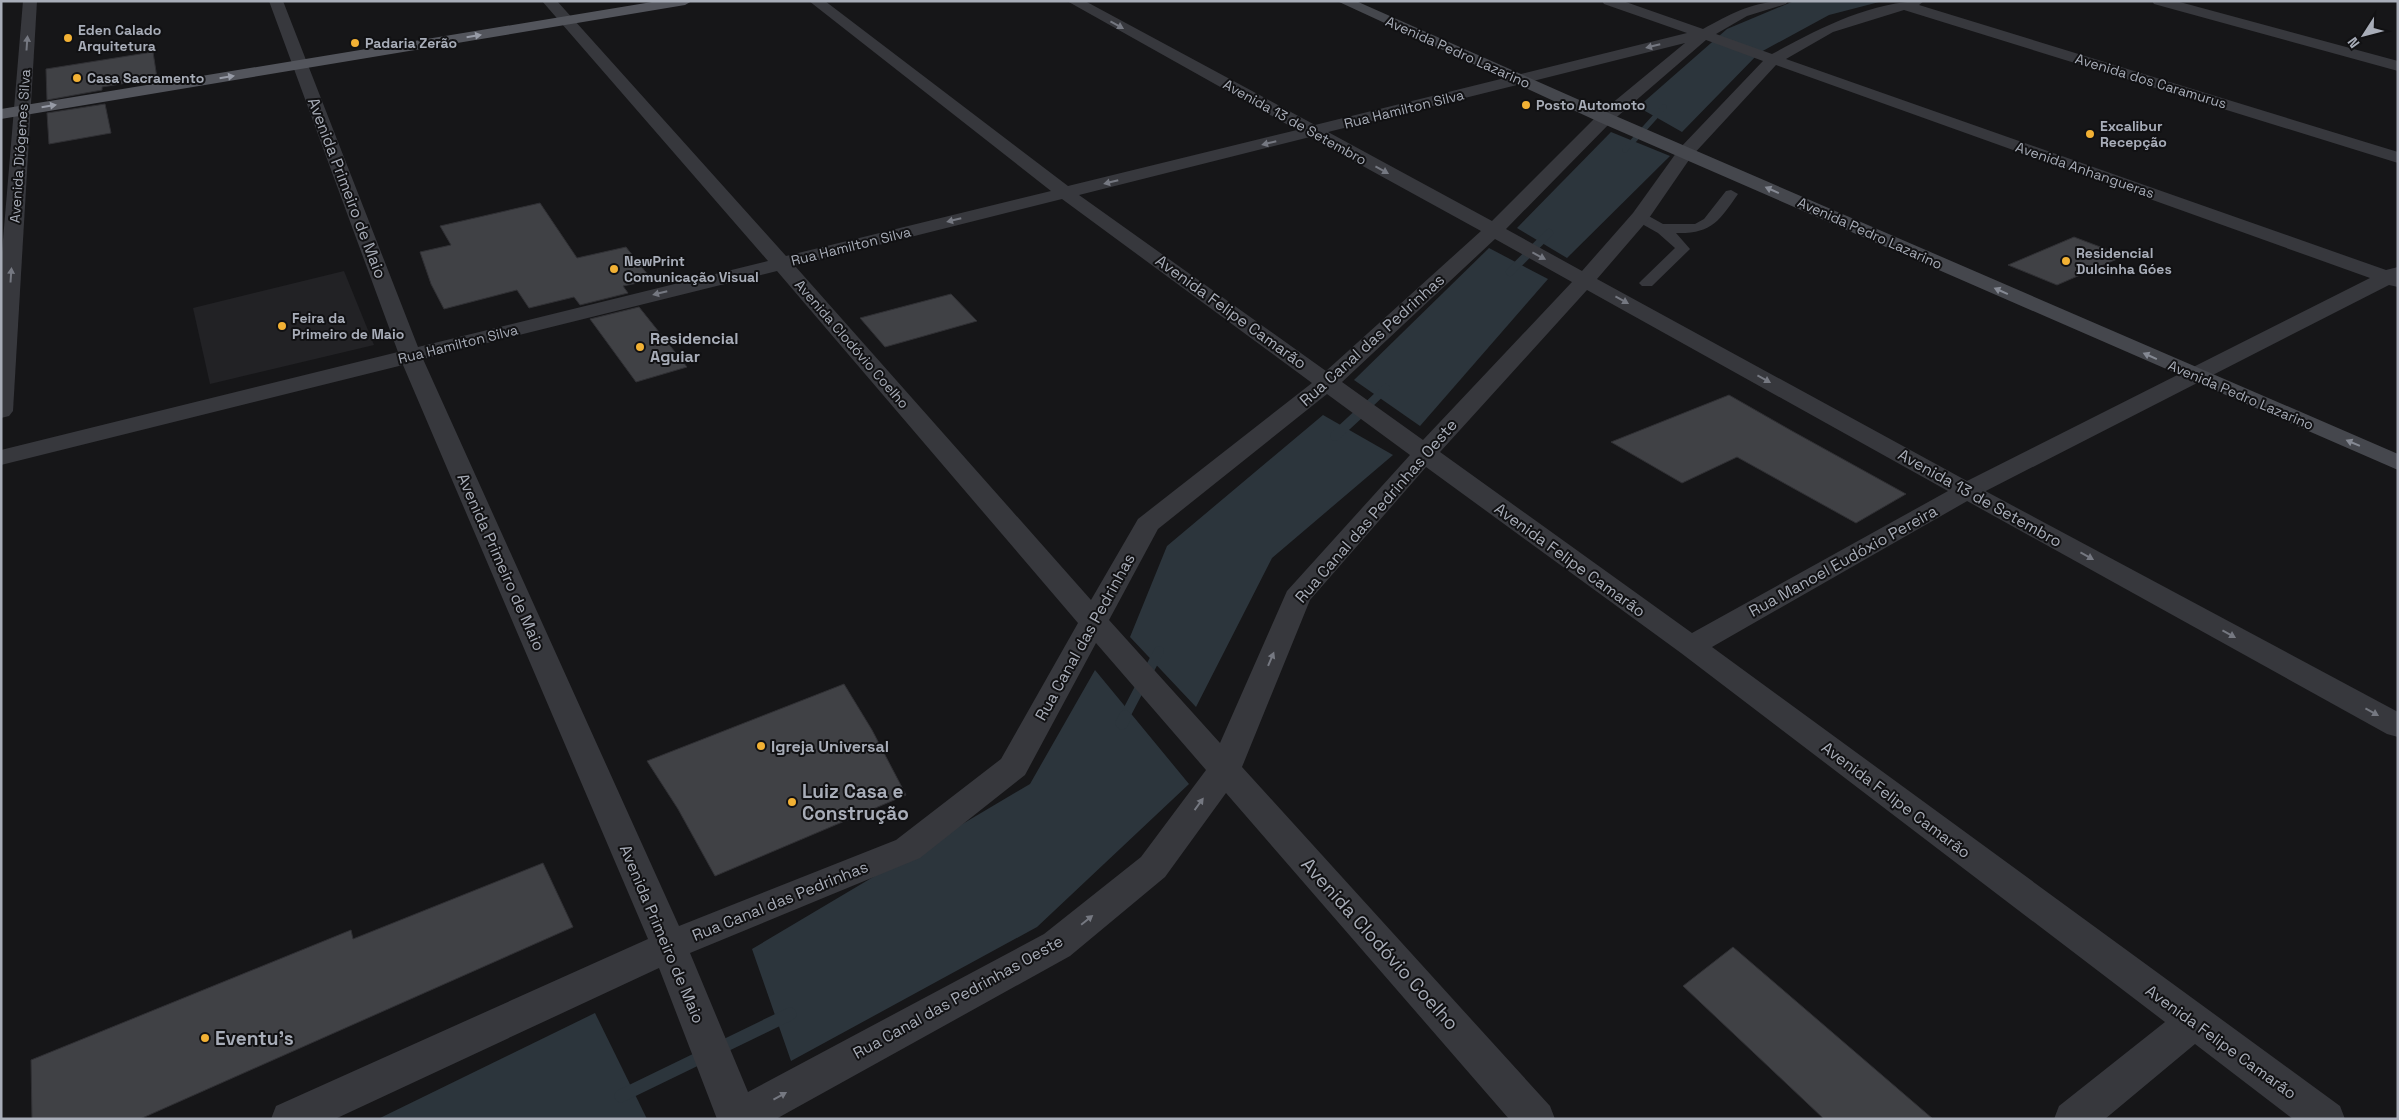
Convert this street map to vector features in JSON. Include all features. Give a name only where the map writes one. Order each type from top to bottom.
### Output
[{"type":"main road","points":[[1,114],[685,1]]},
{"type":"main road","name":"Avenida Pedro Lazarino","points":[[1344,1],[1641,134],[2398,463]]},
{"type":"street","name":"Avenida Diógenes Silva","points":[[1,411],[30,1]]},
{"type":"street","name":"Avenida Primeiro de Maio","points":[[276,1],[411,356],[669,946],[735,1110]]},
{"type":"street","name":"Avenida Clodóvio Coelho","points":[[549,1],[781,263],[1093,621],[1535,1119]]},
{"type":"street","name":"Avenida Felipe Camarão","points":[[816,1],[1065,193],[1690,646],[2325,1119]]},
{"type":"street","name":"Avenida 13 de Setembro","points":[[1074,1],[2398,726]]},
{"type":"street","points":[[1610,1],[1705,36]]},
{"type":"street","name":"Rua Canal das Pedrinhas","points":[[291,1119],[669,946],[908,849],[1013,767],[1147,525],[1335,388],[1605,118],[1705,36],[1742,13],[1781,1]]},
{"type":"street","points":[[2159,1],[2398,66]]},
{"type":"street","points":[[1575,274],[1640,217],[1686,153],[1768,58],[1828,28],[1910,3]]},
{"type":"street","name":"Avenida dos Caramurus","points":[[1910,3],[2398,158]]},
{"type":"street","name":"Rua Hamilton Silva","points":[[1,458],[781,263],[1705,36]]},
{"type":"street","name":"Avenida Anhangueras","points":[[1705,36],[2394,277]]},
{"type":"street","name":"Rua Canal das Pedrinhas Oeste","points":[[735,1110],[1057,945],[1153,867],[1216,759],[1297,598],[1416,449],[1575,274]]},
{"type":"street","name":"Rua Manoel Eudóxio Pereira","points":[[1690,646],[1967,491],[2195,375],[2394,277]]},
{"type":"street","points":[[2074,1119],[2194,1022]]},
{"type":"lane","points":[[1661,228],[1701,228],[1708,225],[1731,194]]},
{"type":"lane","points":[[1640,217],[1661,228],[1677,240],[1683,249],[1647,283]]},
{"type":"shaded area","points":[[1794,1],[1883,1],[1829,15],[1759,53],[1682,132],[1638,107],[1727,29]]},
{"type":"shaded area","points":[[1611,132],[1670,156],[1567,258],[1517,228]]},
{"type":"shaded area","points":[[1489,248],[1548,279],[1420,426],[1354,380]]},
{"type":"shaded area","name":"Feira da Primeiro de Maio","points":[[344,271],[374,345],[210,384],[193,308]]},
{"type":"shaded area","points":[[1323,415],[1393,455],[1272,558],[1196,707],[1130,637],[1167,546]]},
{"type":"shaded area","points":[[1095,670],[1189,784],[1037,927],[791,1061],[752,949],[1030,784]]},
{"type":"shaded area","points":[[595,1013],[647,1119],[378,1119]]},
{"type":"building","points":[[153,52],[157,78],[102,87],[102,90],[47,100],[46,69]]},
{"type":"building","points":[[105,104],[111,133],[49,144],[47,113]]},
{"type":"building","points":[[540,203],[577,258],[626,247],[652,280],[623,286],[628,293],[580,305],[574,297],[529,308],[517,290],[444,309],[431,284],[420,252],[451,245],[440,226]]},
{"type":"building","name":"Residencial Dulcinha Góes","points":[[2074,237],[2124,256],[2057,285],[2008,265]]},
{"type":"building","points":[[951,294],[977,321],[885,347],[860,318]]},
{"type":"building","name":"Residencial Aguiar","points":[[639,307],[687,367],[636,382],[590,319]]},
{"type":"building","points":[[1729,395],[1906,494],[1856,523],[1737,457],[1682,483],[1611,442]]},
{"type":"building","points":[[844,684],[872,730],[906,795],[715,876],[678,809],[647,761]]},
{"type":"building","name":"Eventu's","points":[[543,863],[573,927],[140,1119],[32,1119],[31,1060],[351,930],[353,939]]},
{"type":"building","points":[[1733,947],[1933,1119],[1824,1119],[1683,986]]},
{"type":"waterway","points":[[1625,150],[1664,107]]},
{"type":"waterway","points":[[1510,272],[1549,233]]},
{"type":"waterway","points":[[1361,412],[1386,388]]},
{"type":"waterway","points":[[1335,436],[1362,411]]},
{"type":"waterway","points":[[1124,718],[1159,651]]},
{"type":"waterway","points":[[1122,723],[1125,717]]},
{"type":"waterway","points":[[621,1096],[790,1014]]},
{"type":"place","name":"Eden Calado Arquitetura","points":[[68,38]]},
{"type":"place","name":"Padaria Zerão","points":[[355,43]]},
{"type":"place","name":"Casa Sacramento","points":[[77,78]]},
{"type":"place","name":"Posto Automoto","points":[[1526,105]]},
{"type":"place","name":"Excalibur Recepção","points":[[2090,134]]},
{"type":"place","name":"Residencial Dulcinha Góes","points":[[2066,261]]},
{"type":"place","name":"NewPrint Comunicação Visual","points":[[614,269]]},
{"type":"place","name":"Feira da Primeiro de Maio","points":[[282,326]]},
{"type":"place","name":"Residencial Aguiar","points":[[640,347]]},
{"type":"place","name":"Igreja Universal","points":[[761,746]]},
{"type":"place","name":"Luiz Casa e Construção","points":[[792,802]]},
{"type":"place","name":"Eventu's","points":[[205,1038]]}]
